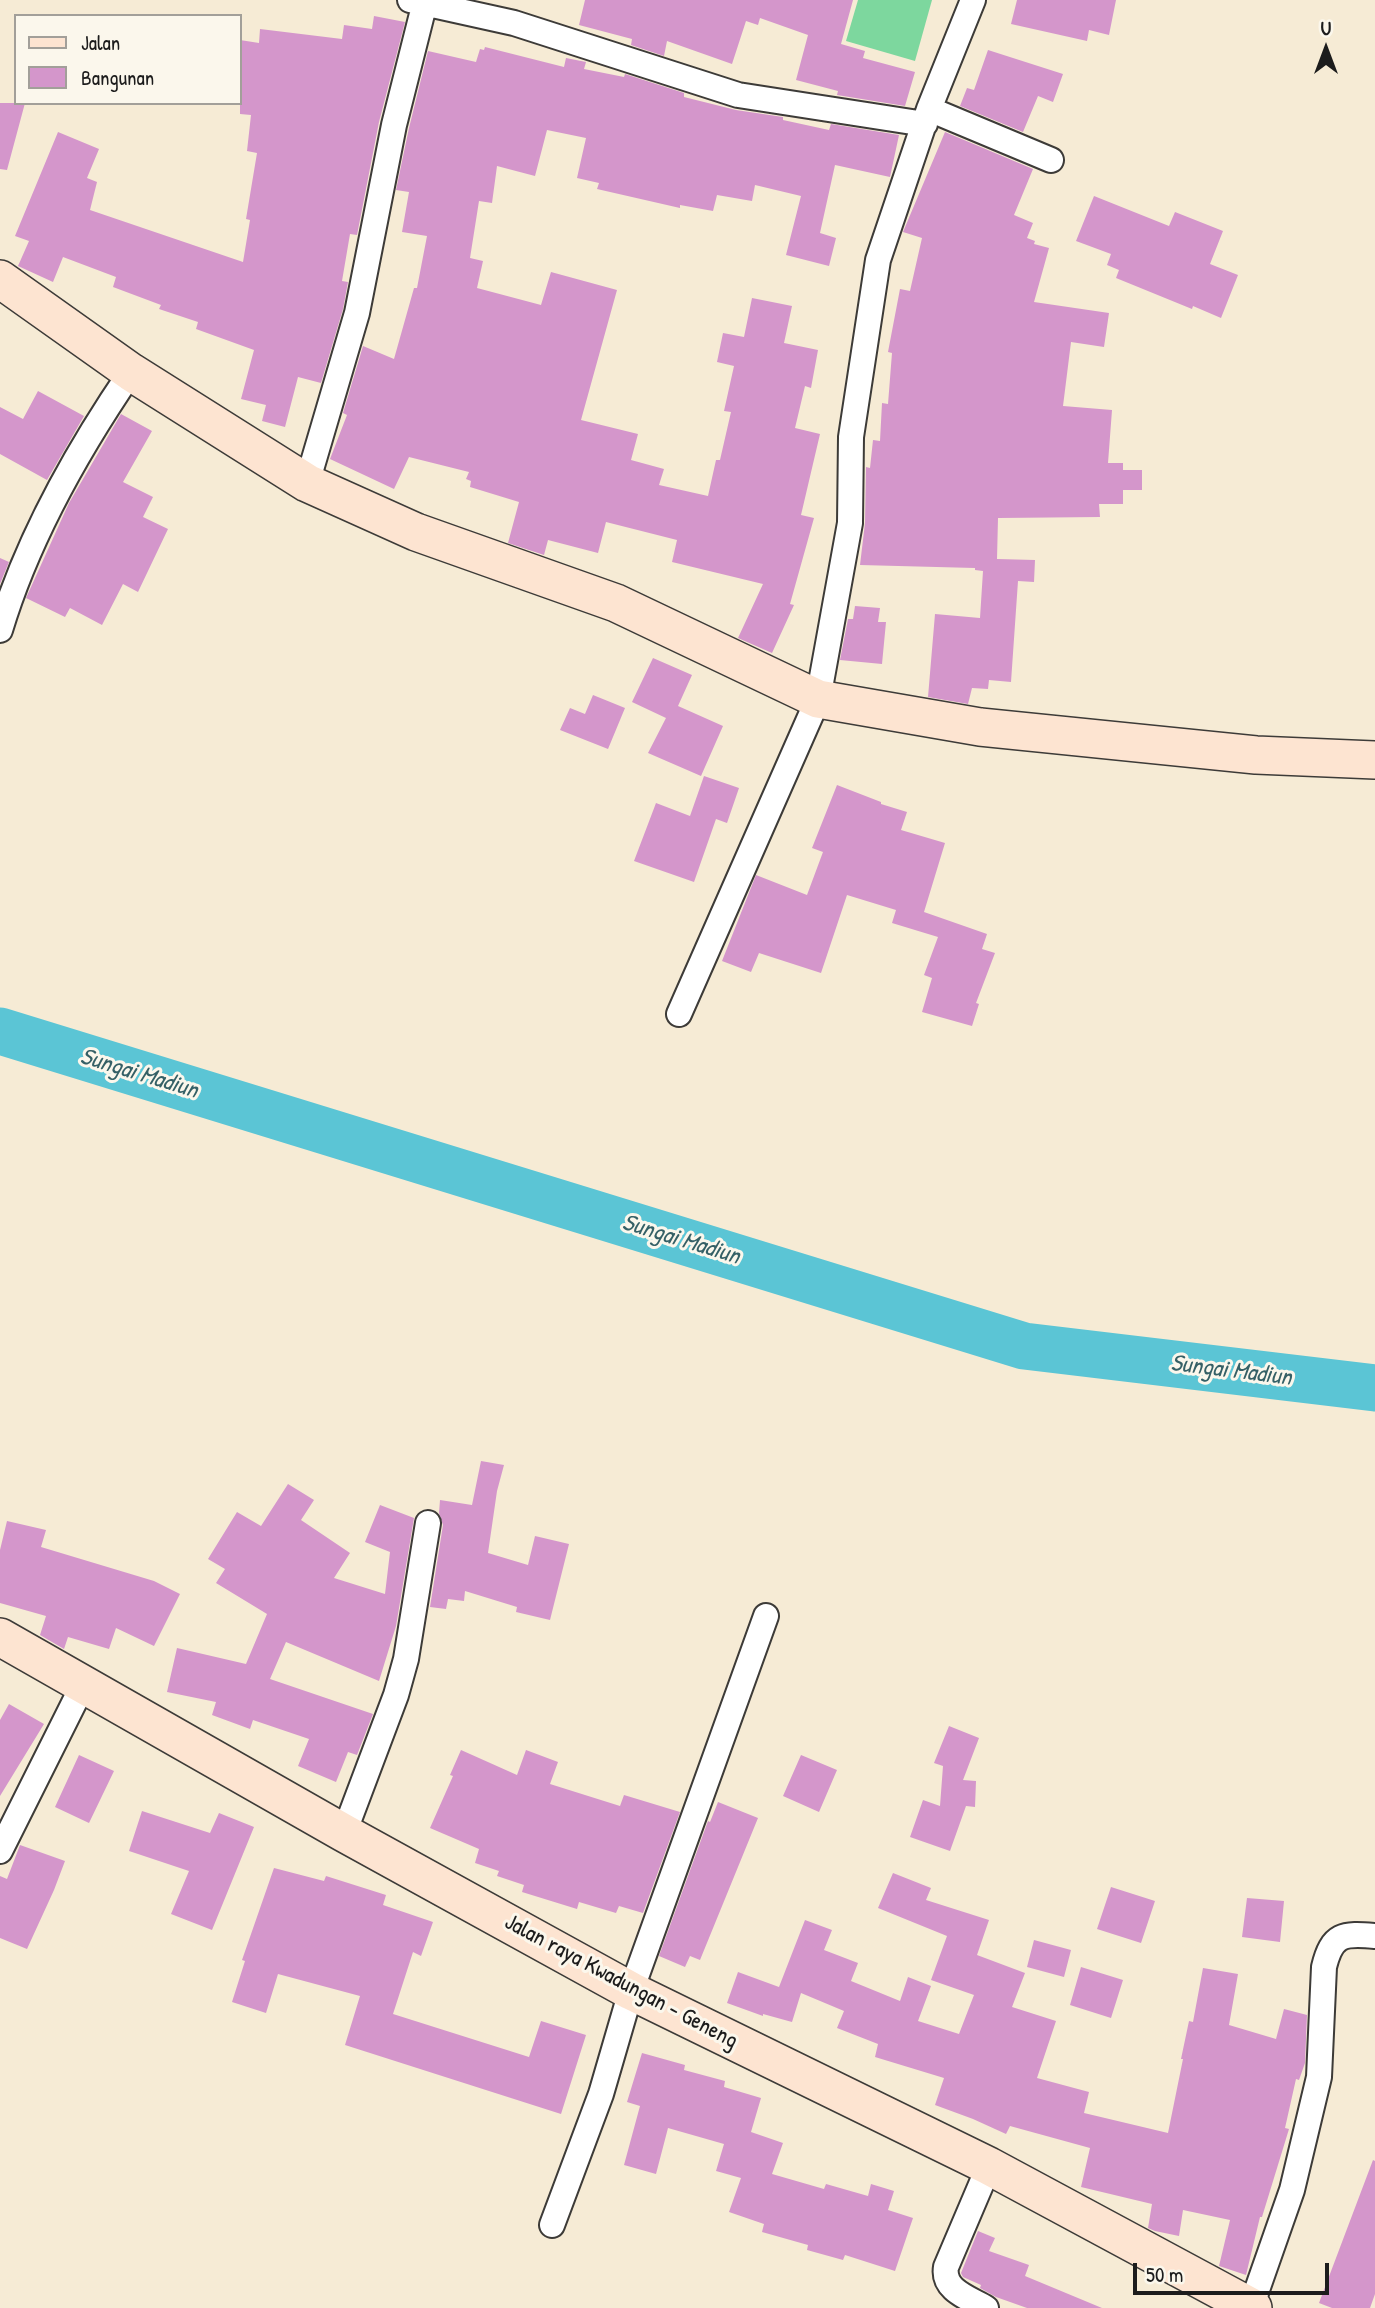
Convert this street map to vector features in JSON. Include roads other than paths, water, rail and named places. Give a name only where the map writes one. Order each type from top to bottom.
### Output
[{"type":"street","points":[[679,1014],[818,699],[850,523],[851,437],[878,260],[902,185],[973,0]]},
{"type":"street","points":[[307,483],[357,313],[418,1],[514,23],[738,95],[927,117],[1051,160]]},
{"type":"street","points":[[0,279],[131,372],[307,483],[416,532],[616,603],[818,699],[980,727],[1256,755],[1375,760]]},
{"type":"street","points":[[1,625],[22,570],[62,483],[87,437],[131,372]]},
{"type":"street","points":[[344,1833],[396,1695],[406,1659],[428,1523]]},
{"type":"street","points":[[552,2225],[601,2094],[631,1991],[766,1616]]},
{"type":"street","name":"Jalan raya Kwadungan - Geneng","points":[[0,1637],[344,1833],[631,1991],[989,2166],[1252,2308]]},
{"type":"street","points":[[0,1851],[84,1683]]},
{"type":"street","points":[[1252,2308],[1292,2190],[1319,2077],[1327,1953],[1333,1942],[1343,1936],[1375,1936]]},
{"type":"street","points":[[986,2308],[950,2287],[944,2275],[989,2166]]},
{"type":"waterway","name":"Sungai Madiun","points":[[0,1031],[1024,1346],[1375,1388]]}]
